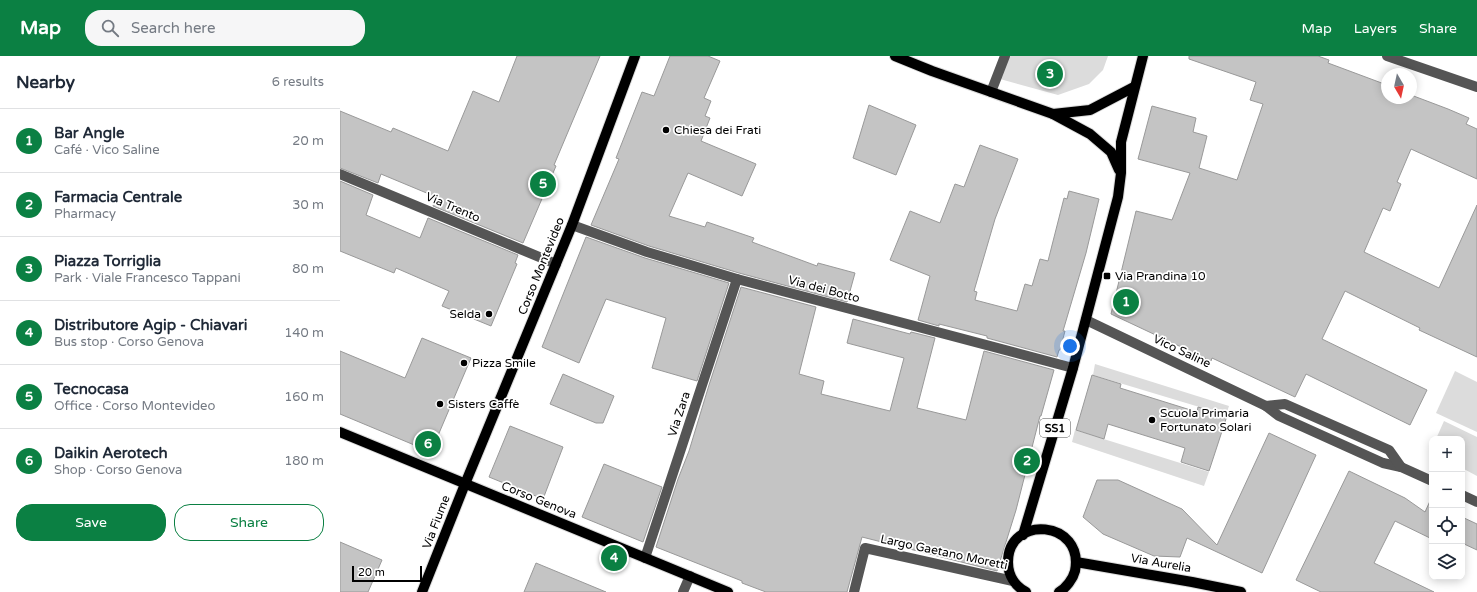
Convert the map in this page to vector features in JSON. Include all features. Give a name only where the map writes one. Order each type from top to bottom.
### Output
[{"type":"main road","name":"Corso Montevideo","points":[[465,484],[572,225],[635,56]]},
{"type":"main road","points":[[895,56],[1053,114],[1090,134],[1112,152],[1121,173]]},
{"type":"main road","name":"SS1","points":[[1023,535],[1073,368],[1118,196],[1121,173],[1121,142],[1142,56]]},
{"type":"main road","points":[[1053,114],[1090,110],[1134,87]]},
{"type":"main road","name":"Corso Genova","points":[[340,432],[728,592]]},
{"type":"main road","name":"Via Fiume","points":[[422,592],[465,484]]},
{"type":"main road","points":[[1026,592],[1014,581],[1009,572],[1008,561],[1013,546],[1023,535],[1034,529],[1046,528],[1058,532],[1068,540],[1074,550],[1076,562],[1075,573],[1070,582],[1059,592]]},
{"type":"main road","name":"Via Aurelia","points":[[1076,562],[1241,592]]},
{"type":"street","points":[[991,92],[1005,56]]},
{"type":"street","points":[[1387,56],[1477,87]]},
{"type":"street","name":"Via Trento","points":[[340,174],[556,264]]},
{"type":"street","name":"Via dei Botto","points":[[572,225],[647,252],[737,279],[1073,368]]},
{"type":"street","name":"Via Zara","points":[[645,558],[737,279]]},
{"type":"street","name":"Vico Saline","points":[[1086,320],[1266,406],[1279,416],[1383,463],[1401,467],[1429,480]]},
{"type":"street","points":[[1266,406],[1285,404],[1390,450],[1401,467]]},
{"type":"street","points":[[1465,496],[1477,502]]},
{"type":"street","name":"Largo Gaetano Moretti","points":[[854,592],[865,548],[1014,581]]},
{"type":"street","points":[[683,592],[690,576]]},
{"type":"shaded area","points":[[1009,56],[1108,56],[1103,70],[1089,84],[1058,95],[1000,79]]},
{"type":"shaded area","points":[[1095,364],[1229,406],[1226,415],[1093,375]]},
{"type":"shaded area","points":[[1455,371],[1477,382],[1477,432],[1436,413]]},
{"type":"shaded area","points":[[1444,421],[1477,437],[1477,476],[1465,470],[1465,436],[1437,436]]},
{"type":"shaded area","points":[[1075,430],[1209,472],[1204,486],[1072,442]]},
{"type":"building","points":[[517,56],[600,56],[523,243],[433,206],[435,199],[429,196],[429,194],[381,174],[378,183],[340,168],[340,111],[391,132],[393,128],[448,151],[473,91],[499,102]]},
{"type":"building","points":[[670,56],[708,56],[720,61],[704,98],[711,101],[705,116],[710,118],[701,141],[756,164],[742,196],[688,173],[669,216],[705,227],[707,222],[754,238],[752,242],[817,266],[818,263],[855,273],[847,302],[739,273],[649,246],[591,225],[619,159],[616,158],[642,92],[654,96]]},
{"type":"building","points":[[1189,56],[1318,56],[1329,60],[1328,63],[1381,83],[1381,104],[1417,104],[1417,97],[1469,118],[1466,124],[1477,129],[1477,179],[1411,149],[1397,182],[1401,184],[1390,211],[1383,208],[1364,252],[1439,288],[1477,205],[1477,357],[1419,330],[1420,328],[1345,291],[1322,339],[1427,390],[1410,425],[1306,374],[1295,397],[1212,358],[1211,361],[1111,314],[1136,211],[1172,220],[1190,173],[1138,159],[1152,106],[1196,118],[1193,132],[1207,136],[1199,168],[1237,180],[1263,104],[1250,100],[1256,82],[1189,59]]},
{"type":"building","points":[[869,105],[916,125],[896,175],[853,158]]},
{"type":"building","points":[[980,145],[1018,159],[995,219],[974,291],[977,292],[975,300],[1017,311],[1025,284],[1032,286],[1040,259],[1048,261],[1064,198],[1067,199],[1069,191],[1099,199],[1086,253],[1063,331],[1065,331],[1057,357],[987,338],[987,336],[918,320],[930,276],[890,260],[910,211],[940,223],[955,184],[964,187]]},
{"type":"building","points":[[340,181],[373,195],[366,215],[420,238],[428,218],[518,255],[515,263],[517,264],[491,326],[442,306],[449,291],[396,268],[394,273],[340,251]]},
{"type":"building","points":[[586,237],[645,258],[729,283],[697,381],[652,368],[666,318],[606,299],[579,363],[542,347]]},
{"type":"building","points":[[741,287],[816,307],[799,374],[824,381],[821,394],[890,411],[904,358],[847,343],[853,319],[910,334],[911,332],[935,338],[917,408],[966,420],[984,351],[1054,370],[1040,416],[1016,510],[997,571],[862,537],[847,592],[766,592],[656,547],[678,479],[689,451]]},
{"type":"building","points":[[422,338],[471,358],[431,452],[340,414],[340,351],[405,378]]},
{"type":"building","points":[[563,374],[614,396],[603,423],[596,423],[550,404]]},
{"type":"building","name":"Scuola Primaria Fortunato Solari","points":[[1092,375],[1121,384],[1120,388],[1197,412],[1198,407],[1227,416],[1209,471],[1181,462],[1185,448],[1108,424],[1104,439],[1076,430]]},
{"type":"building","points":[[510,426],[563,447],[543,499],[489,477]]},
{"type":"building","points":[[1269,433],[1316,455],[1262,573],[1187,538],[1180,557],[1154,556],[1103,534],[1083,517],[1097,480],[1118,480],[1182,509],[1217,545]]},
{"type":"building","points":[[604,464],[662,487],[643,542],[582,517]]},
{"type":"building","points":[[1349,471],[1405,498],[1425,512],[1429,503],[1429,538],[1395,521],[1374,563],[1434,592],[1321,592],[1296,580]]},
{"type":"building","points":[[1465,518],[1477,524],[1477,550],[1465,544]]},
{"type":"building","points":[[340,542],[382,560],[368,592],[340,592]]},
{"type":"building","points":[[536,563],[606,592],[524,592]]},
{"type":"place","name":"Piazza Torriglia","points":[[1050,74]]},
{"type":"place","name":"Chiesa dei Frati","points":[[666,130]]},
{"type":"place","name":"Tecnocasa","points":[[543,184]]},
{"type":"place","name":"Via Prandina 10","points":[[1107,276]]},
{"type":"place","name":"Bar Angle","points":[[1126,302]]},
{"type":"place","name":"Selda","points":[[489,314]]},
{"type":"place","name":"Pizza Smile","points":[[464,363]]},
{"type":"place","name":"Sisters Caffè","points":[[440,404]]},
{"type":"place","name":"Scuola Primaria Fortunato Solari","points":[[1152,420]]},
{"type":"place","name":"Daikin Aerotech","points":[[428,444]]},
{"type":"place","name":"Farmacia Centrale","points":[[1027,461]]},
{"type":"place","name":"Distributore Agip - Chiavari","points":[[614,558]]}]
